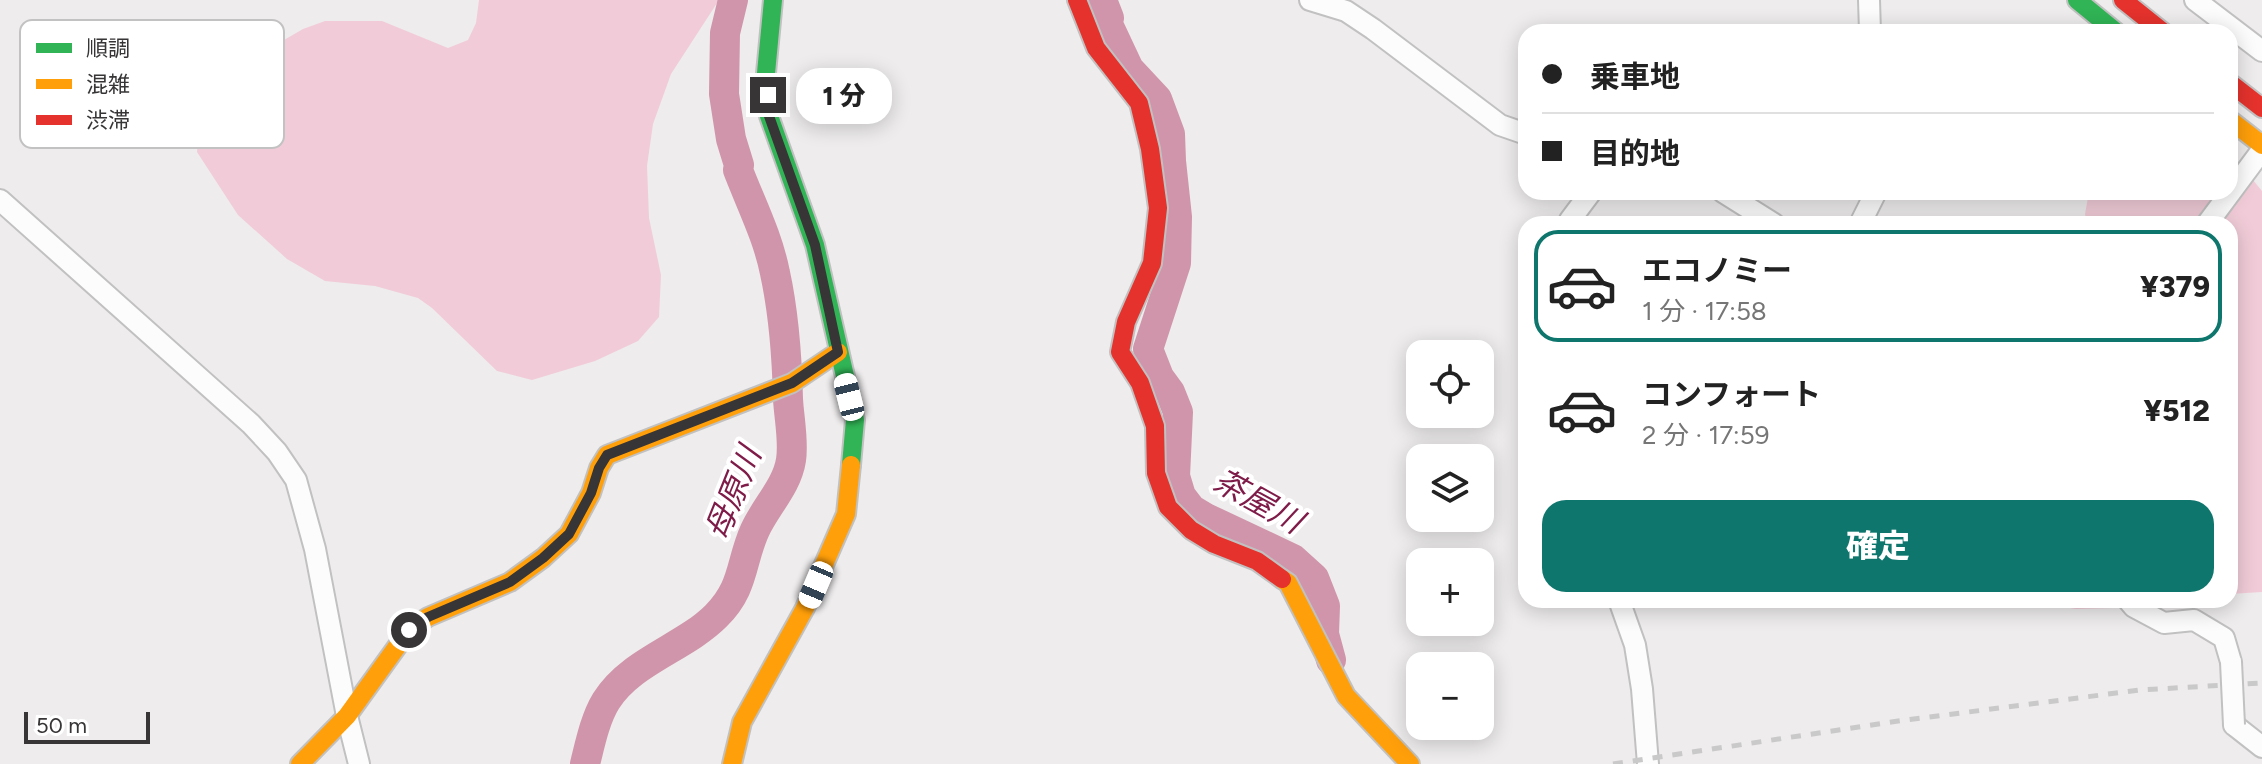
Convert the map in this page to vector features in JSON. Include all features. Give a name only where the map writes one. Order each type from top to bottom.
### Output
[{"type":"main road","points":[[732,764],[742,722],[805,608],[846,514],[855,420],[815,245],[769,116],[766,73],[773,0]]},
{"type":"main road","points":[[1077,0],[1096,48],[1139,103],[1150,149],[1158,208],[1152,263],[1126,322],[1120,352],[1140,383],[1155,426],[1156,473],[1168,507],[1191,530],[1214,544],[1257,561],[1288,583],[1346,696],[1410,764]]},
{"type":"main road","points":[[2077,0],[2106,24]]},
{"type":"main road","points":[[2123,0],[2153,24]]},
{"type":"main road","points":[[2238,89],[2262,108]]},
{"type":"main road","points":[[2238,127],[2262,147]]},
{"type":"main road","points":[[300,764],[347,716],[409,630],[428,617],[510,582],[569,534],[607,455],[792,383],[838,352]]},
{"type":"street","points":[[1310,0],[1346,11],[1500,125],[1518,131]]},
{"type":"street","points":[[1869,0],[1870,24]]},
{"type":"street","points":[[2195,0],[2227,24]]},
{"type":"street","points":[[2238,33],[2262,51]]},
{"type":"street","points":[[2238,181],[2262,147]]},
{"type":"street","points":[[0,200],[251,424],[277,452],[296,480],[315,549],[359,764]]},
{"type":"street","points":[[1736,200],[1761,216]]},
{"type":"street","points":[[1622,608],[1637,659],[1648,764]]},
{"type":"street","points":[[2136,608],[2164,623],[2194,620],[2224,638],[2231,662],[2234,725],[2262,747]]},
{"type":"shaded area","points":[[479,0],[719,0],[671,74],[653,124],[647,166],[649,218],[661,275],[659,317],[638,341],[595,361],[532,380],[497,371],[418,298],[375,286],[325,281],[287,259],[238,215],[197,152],[197,148],[284,148],[284,40],[303,29],[325,21],[382,21],[448,48],[468,40],[476,23]]},
{"type":"shaded area","points":[[2238,162],[2262,191],[2262,592],[2238,594],[2238,216],[2085,214],[2088,200],[2238,200]]},
{"type":"waterway","name":"母原川","points":[[585,764],[599,716],[617,687],[643,665],[703,627],[732,595],[755,530],[785,479],[791,460],[786,352],[778,289],[768,246],[738,170],[724,94],[725,33],[733,0]]},
{"type":"waterway","name":"茶屋川","points":[[1102,0],[1109,18],[1106,20],[1129,69],[1157,99],[1170,134],[1177,217],[1176,263],[1148,349],[1178,412],[1175,476],[1181,496],[1191,509],[1293,559],[1314,578],[1325,606],[1324,634],[1331,660]]},
{"type":"railway","points":[[1613,764],[1898,721],[2140,690],[2262,683]]},
{"type":"traffic: fast","points":[[773,0],[766,73],[769,116],[815,245],[855,420],[851,465]]},
{"type":"traffic: fast","points":[[2077,0],[2106,24]]},
{"type":"traffic: slow","points":[[2238,126],[2262,145]]},
{"type":"traffic: slow","points":[[300,764],[347,716],[409,630],[428,617],[510,582],[569,534],[607,455],[792,383],[838,352]]},
{"type":"traffic: slow","points":[[732,764],[742,722],[805,608],[846,514],[851,465]]},
{"type":"traffic: slow","points":[[1282,579],[1288,583],[1346,696],[1410,764]]},
{"type":"traffic: jam","points":[[1077,0],[1096,48],[1139,103],[1150,149],[1158,208],[1152,263],[1126,322],[1120,352],[1140,383],[1155,426],[1156,473],[1168,507],[1191,530],[1214,544],[1257,561],[1282,579]]},
{"type":"traffic: jam","points":[[2123,0],[2153,24]]},
{"type":"traffic: jam","points":[[2238,89],[2262,108]]},
{"type":"route","points":[[409,630],[428,617],[510,582],[543,558],[569,534],[607,455],[792,383],[838,352],[815,245],[769,116],[768,95]]}]
